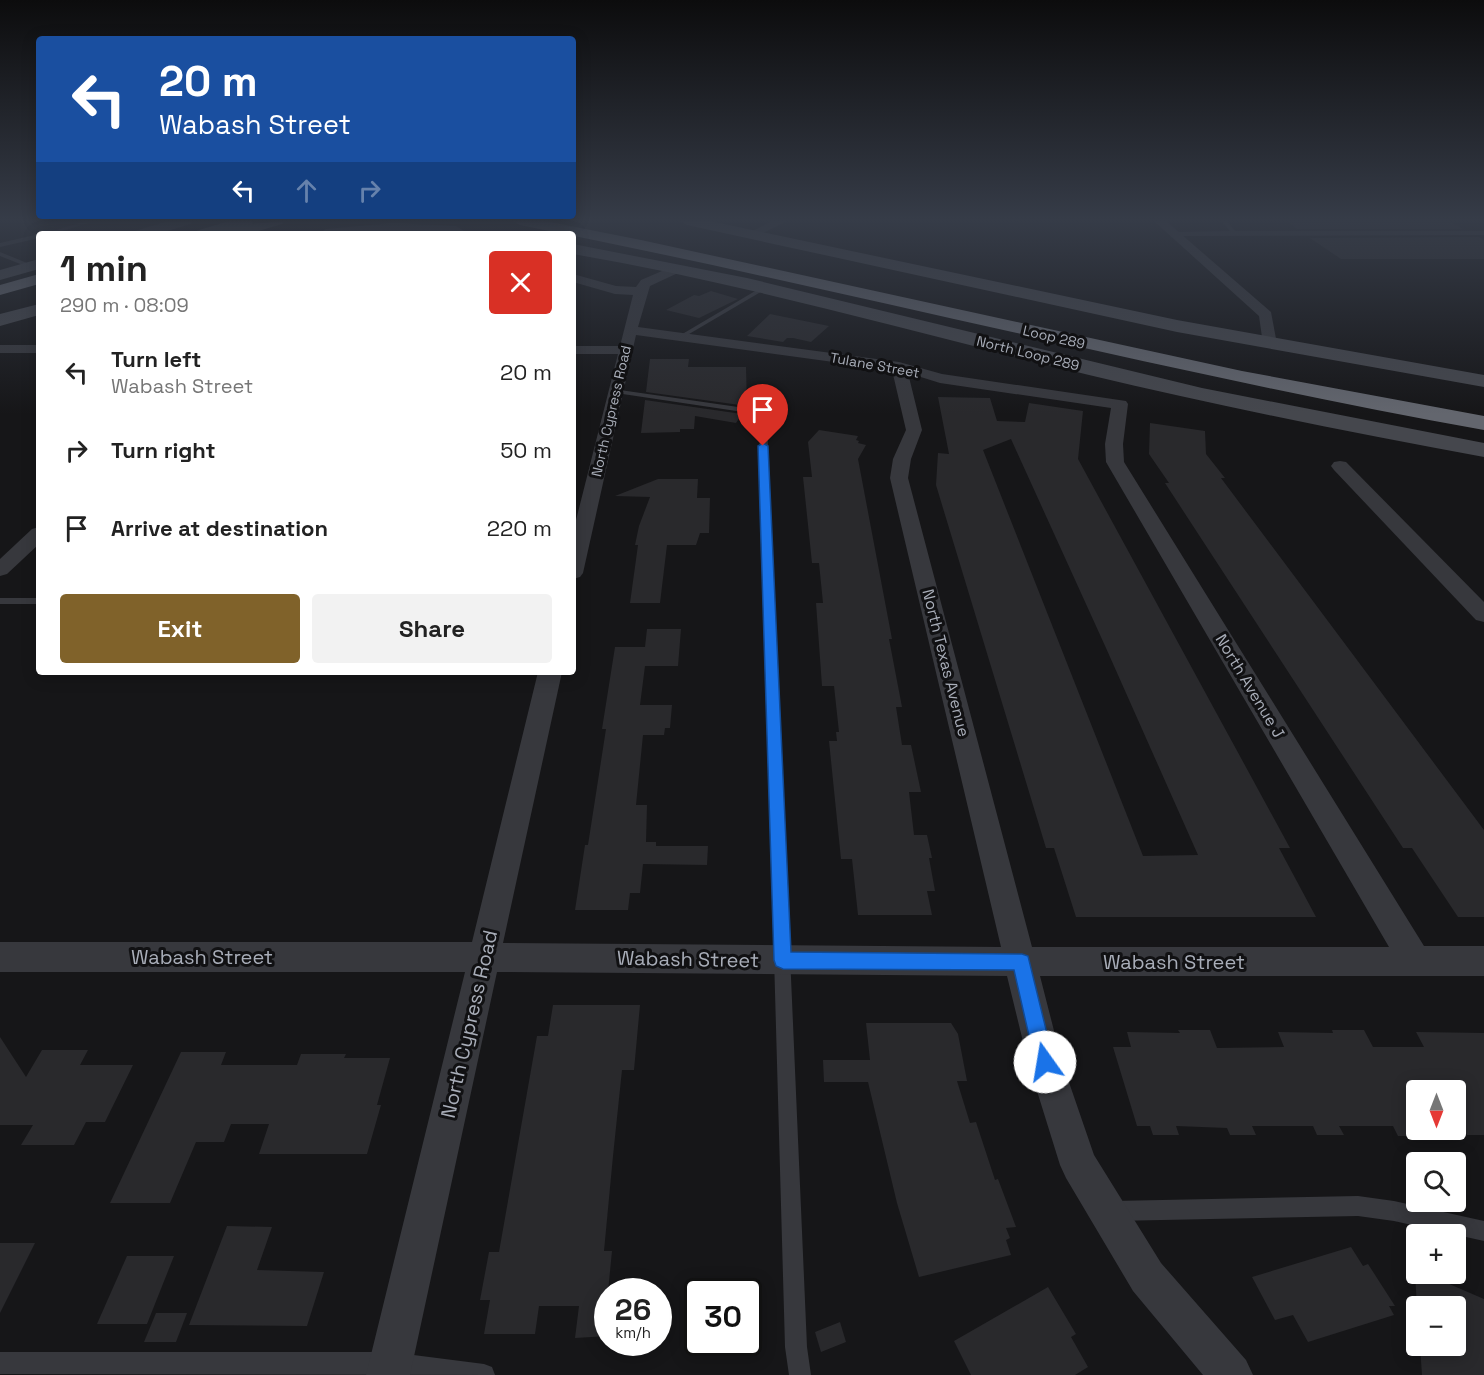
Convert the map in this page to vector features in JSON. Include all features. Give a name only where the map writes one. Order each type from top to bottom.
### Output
[{"type":"highway","points":[[801,285],[994,323]]},
{"type":"highway","name":"Loop 289","points":[[829,285],[1223,375],[1484,423]]},
{"type":"highway","name":"Loop 289","points":[[901,285],[1186,348],[1321,375]]},
{"type":"highway","points":[[0,299],[36,289]]},
{"type":"main road","name":"North Loop 289","points":[[746,285],[1169,387],[1314,418],[1484,450]]},
{"type":"main road","points":[[990,285],[1270,344],[1484,381]]},
{"type":"main road","points":[[0,320],[36,310]]},
{"type":"street","points":[[598,285],[615,290],[640,291],[644,285]]},
{"type":"street","points":[[1232,285],[1266,315],[1270,344]]},
{"type":"street","name":"North Cypress Road","points":[[576,545],[579,517],[616,391],[640,291]]},
{"type":"street","name":"Tulane Street","points":[[630,332],[682,336],[899,366],[940,378],[1120,404]]},
{"type":"street","points":[[0,349],[36,349]]},
{"type":"street","points":[[576,350],[626,350]]},
{"type":"street","name":"North Texas Avenue","points":[[899,366],[914,430],[902,459],[899,478],[1022,962],[1045,1062],[1078,1165],[1147,1277],[1231,1375]]},
{"type":"street","name":"North Avenue J","points":[[1120,404],[1114,444],[1115,462],[1415,961]]},
{"type":"street","points":[[1340,466],[1484,615]]},
{"type":"street","points":[[0,570],[36,535]]},
{"type":"street","name":"North Cypress Road","points":[[389,1369],[549,675]]},
{"type":"street","name":"Wabash Street","points":[[0,957],[485,957],[1022,962],[1484,961]]},
{"type":"lane","points":[[682,336],[762,289]]},
{"type":"lane","points":[[616,391],[745,410],[763,423],[796,1347],[800,1375]]},
{"type":"lane","points":[[0,601],[36,601]]},
{"type":"lane","points":[[1106,1211],[1358,1206],[1394,1211],[1484,1231]]},
{"type":"lane","points":[[0,1363],[389,1369],[484,1375]]},
{"type":"building","points":[[711,291],[738,299],[699,318],[666,310],[694,295],[699,296]]},
{"type":"building","points":[[770,314],[829,326],[811,342],[787,338],[783,342],[747,336]]},
{"type":"building","points":[[650,359],[689,359],[688,367],[746,367],[747,406],[646,392]]},
{"type":"building","points":[[938,397],[990,398],[997,421],[1025,422],[1029,403],[1083,411],[1078,459],[1290,848],[1279,848],[1316,917],[1076,917],[1054,848],[1046,848],[936,485],[938,453],[949,454]],"holes":[[[1011,439],[1198,855],[1143,856],[983,450]]]},
{"type":"building","points":[[645,400],[742,414],[736,423],[695,416],[694,429],[680,429],[680,432],[641,433]]},
{"type":"building","points":[[1150,423],[1205,431],[1206,454],[1225,478],[1221,478],[1484,830],[1484,917],[1458,917],[1412,848],[1403,848],[1165,483],[1169,483],[1149,454]]},
{"type":"building","points":[[819,430],[858,436],[856,440],[859,441],[858,443],[866,445],[858,459],[892,639],[889,639],[902,707],[896,707],[902,745],[911,745],[921,792],[909,792],[914,835],[927,835],[932,858],[929,858],[935,891],[927,891],[932,915],[858,915],[852,859],[841,859],[829,741],[837,741],[836,732],[839,732],[834,686],[822,686],[816,603],[823,603],[819,563],[812,563],[803,477],[812,477],[808,442]]},
{"type":"building","points":[[658,479],[698,479],[697,498],[710,498],[709,533],[700,533],[696,545],[667,545],[660,603],[630,603],[638,545],[635,545],[639,526],[650,497],[615,496]]},
{"type":"building","points":[[647,629],[681,629],[678,666],[645,666],[640,705],[672,705],[670,728],[665,728],[664,735],[643,735],[636,805],[647,805],[646,842],[656,842],[656,846],[708,846],[707,865],[643,864],[640,893],[630,893],[628,910],[575,910],[585,845],[588,845],[606,729],[602,729],[615,647],[645,647]]},
{"type":"building","points":[[553,1005],[640,1005],[634,1070],[622,1070],[604,1251],[612,1251],[609,1278],[594,1278],[594,1337],[575,1338],[579,1306],[539,1306],[535,1334],[484,1334],[490,1300],[480,1300],[489,1252],[499,1252],[537,1036],[548,1036]]},
{"type":"building","points":[[866,1023],[951,1023],[958,1034],[967,1081],[957,1081],[970,1123],[976,1122],[995,1180],[998,1179],[1016,1227],[1006,1228],[1010,1238],[1006,1240],[1011,1255],[919,1277],[897,1203],[868,1082],[824,1082],[823,1060],[870,1060]]},
{"type":"building","points":[[1178,1030],[1210,1030],[1217,1048],[1284,1047],[1278,1032],[1333,1033],[1332,1030],[1364,1030],[1373,1047],[1424,1047],[1416,1032],[1484,1033],[1484,1135],[1466,1133],[1466,1080],[1406,1080],[1406,1136],[1398,1136],[1393,1126],[1339,1126],[1344,1135],[1317,1135],[1313,1126],[1252,1126],[1256,1135],[1230,1135],[1227,1128],[1176,1126],[1179,1135],[1153,1135],[1150,1126],[1137,1126],[1113,1047],[1131,1047],[1127,1032],[1180,1033]]},
{"type":"building","points":[[0,1037],[26,1077],[42,1050],[88,1050],[80,1065],[133,1065],[105,1122],[86,1122],[74,1145],[21,1145],[33,1125],[0,1125]]},
{"type":"building","points":[[181,1052],[226,1052],[221,1065],[297,1065],[301,1054],[346,1054],[344,1058],[390,1058],[377,1105],[381,1105],[367,1154],[259,1154],[269,1124],[231,1124],[224,1142],[196,1142],[170,1203],[110,1203]]},
{"type":"building","points":[[227,1226],[272,1227],[257,1270],[324,1272],[307,1326],[189,1325]]},
{"type":"building","points":[[0,1243],[35,1243],[0,1313]]},
{"type":"building","points":[[1351,1247],[1363,1266],[1368,1264],[1395,1306],[1389,1306],[1394,1315],[1308,1342],[1293,1315],[1275,1320],[1252,1277]]},
{"type":"building","points":[[127,1256],[174,1256],[147,1324],[97,1324]]},
{"type":"building","points":[[1416,1284],[1449,1284],[1484,1299],[1484,1375],[1422,1375],[1421,1356],[1466,1356],[1466,1296],[1416,1296]]},
{"type":"building","points":[[1048,1287],[1076,1334],[1071,1337],[1088,1367],[1075,1375],[971,1375],[954,1341]]},
{"type":"building","points":[[156,1313],[187,1313],[176,1342],[144,1342]]},
{"type":"building","points":[[840,1322],[846,1342],[821,1352],[815,1332]]},
{"type":"route","points":[[763,446],[783,960],[1022,962],[1045,1062]]}]
